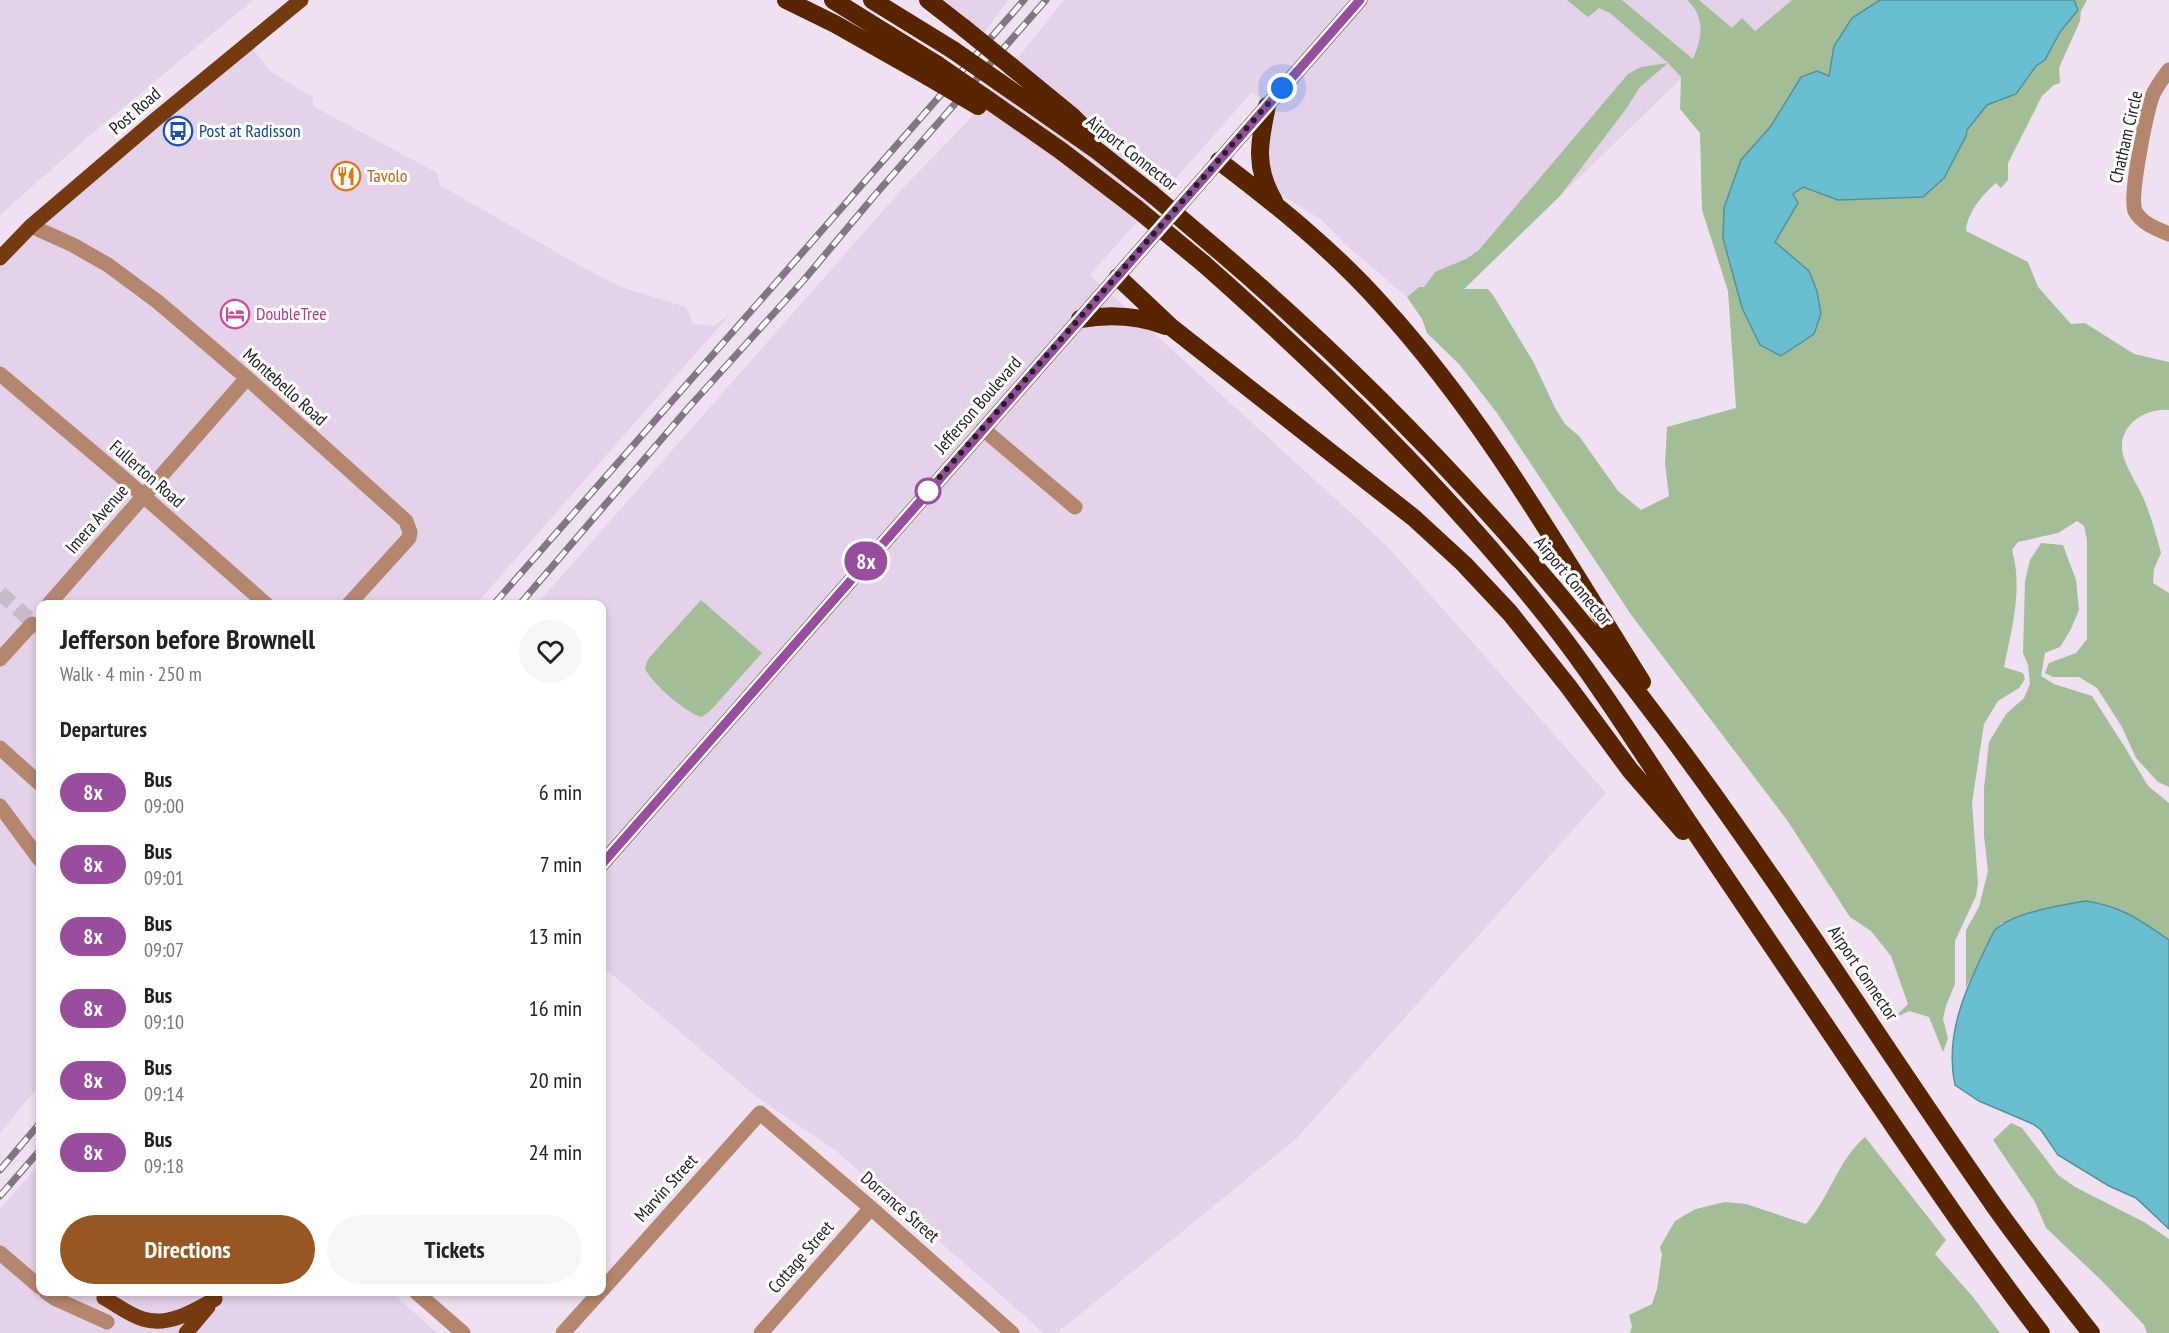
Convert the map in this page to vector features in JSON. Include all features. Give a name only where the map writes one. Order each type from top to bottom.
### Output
[{"type":"highway","points":[[786,0],[931,70]]},
{"type":"highway","points":[[833,0],[931,70],[1060,150],[1136,208],[1204,264],[1343,392],[1434,486],[1513,575],[1612,705],[1948,1207],[2041,1333]]},
{"type":"highway","name":"Airport Connector","points":[[872,0],[953,50],[1095,149],[1146,189],[1329,348],[1440,461],[1560,597],[1666,728],[1765,866],[1995,1207],[2091,1333]]},
{"type":"highway","points":[[928,0],[1073,117],[1146,189]]},
{"type":"highway","points":[[1267,106],[1259,141],[1259,158],[1265,185],[1276,205]]},
{"type":"highway","points":[[1220,160],[1276,205],[1352,274],[1432,363],[1528,499],[1700,775]]},
{"type":"highway","points":[[1118,277],[1171,327],[1414,518],[1464,564],[1510,613],[1630,770],[1734,890]]},
{"type":"highway","points":[[1080,319],[1108,315],[1130,316],[1171,327]]},
{"type":"main road","name":"Post Road","points":[[0,258],[31,226],[172,105],[301,0]]},
{"type":"main road","name":"Jefferson Boulevard","points":[[606,859],[1360,0]]},
{"type":"main road","points":[[106,1296],[144,1320],[165,1321],[185,1315],[217,1296]]},
{"type":"main road","points":[[186,1333],[218,1296]]},
{"type":"street","name":"Chatham Circle","points":[[2169,70],[2152,96],[2133,191],[2135,210],[2142,219],[2155,229],[2169,234]]},
{"type":"street","name":"Montebello Road","points":[[31,226],[73,245],[123,275],[158,302],[247,378],[406,521],[410,532],[409,538],[353,600]]},
{"type":"street","name":"Fullerton Road","points":[[0,374],[261,600]]},
{"type":"street","name":"Imera Avenue","points":[[52,600],[247,378]]},
{"type":"street","points":[[983,429],[1075,507]]},
{"type":"street","points":[[0,659],[32,624]]},
{"type":"street","points":[[0,748],[36,780]]},
{"type":"street","points":[[0,806],[36,855]]},
{"type":"street","name":"Dorrance Street","points":[[760,1113],[1012,1333]]},
{"type":"street","name":"Marvin Street","points":[[606,1285],[760,1113]]},
{"type":"street","name":"Cottage Street","points":[[761,1333],[871,1208]]},
{"type":"street","points":[[0,1253],[36,1284]]},
{"type":"street","points":[[52,1296],[109,1328]]},
{"type":"street","points":[[104,1296],[109,1328]]},
{"type":"street","points":[[421,1296],[463,1333]]},
{"type":"street","name":"Marvin Street","points":[[563,1333],[596,1296]]},
{"type":"shaded area","points":[[0,0],[253,0],[89,136],[0,215]]},
{"type":"shaded area","points":[[936,0],[1008,0],[982,36]]},
{"type":"shaded area","points":[[1064,0],[1792,0],[1754,31],[1695,65],[1464,289],[1434,272],[1424,287],[1419,287],[1407,297],[1346,245],[1322,220],[1281,195],[1266,173],[1271,110],[1252,92],[1090,275],[1387,546],[1606,793],[1296,1139],[1057,1333],[1044,1333],[835,1150],[757,1097],[606,969],[606,600],[541,600],[903,188],[967,122]]},
{"type":"shaded area","points":[[248,43],[270,71],[313,98],[313,106],[437,173],[440,185],[582,267],[621,287],[686,307],[693,324],[714,326],[731,313],[480,600],[36,600],[36,1089],[0,1133],[0,255]]},
{"type":"shaded area","points":[[36,1168],[36,1296],[395,1296],[437,1333],[0,1333],[0,1209]]},
{"type":"green space","points":[[1567,0],[1622,0],[1693,59],[1699,43],[1700,21],[1687,0],[1699,0],[1732,28],[1742,18],[1755,31],[1792,0],[1880,0],[1852,18],[1834,46],[1829,76],[1801,78],[1771,126],[1741,160],[1724,208],[1809,271],[1775,242],[1798,203],[1793,194],[1803,187],[1838,200],[1966,130],[1987,105],[2016,94],[2036,66],[2045,60],[2060,32],[2077,10],[2074,0],[2087,0],[2059,68],[2060,83],[2054,85],[2042,96],[2008,163],[2008,180],[2001,188],[1996,183],[1981,199],[1972,211],[1966,231],[2028,262],[2038,287],[2071,324],[2085,323],[2134,354],[2169,362],[2169,410],[2152,412],[2136,419],[2125,432],[2122,449],[2146,504],[2161,553],[2154,569],[2153,583],[2169,593],[2169,787],[2158,782],[2136,758],[2122,727],[2097,688],[2079,677],[2053,677],[2045,673],[2049,663],[2076,653],[2087,639],[2087,540],[2084,526],[2077,521],[2058,533],[2018,542],[2012,550],[2017,579],[2013,623],[2004,667],[2023,673],[2025,679],[2019,688],[1998,701],[1984,724],[1972,803],[1978,883],[1976,896],[1955,941],[1955,984],[1943,1019],[1948,1038],[1943,1052],[1929,1017],[1909,1011],[1894,1018],[1908,1004],[1891,956],[1871,931],[1850,917],[1787,820],[1632,616],[1497,413],[1459,364],[1427,333],[1422,319],[1407,297],[1419,287],[1424,287],[1435,272],[1466,259],[1478,251],[1628,74],[1641,67],[1668,63],[1610,13],[1599,8],[1588,17]],"holes":[[[1668,63],[1681,77],[1680,109],[1700,133],[1702,210],[1728,291],[1736,408],[1667,427],[1665,464],[1669,496],[1641,510],[1618,491],[1579,436],[1565,424],[1534,363],[1493,295],[1488,289],[1464,289],[1560,196],[1640,87]]]},
{"type":"green space","points":[[2041,543],[2063,545],[2076,580],[2079,610],[2060,647],[2045,653],[2041,676],[2054,684],[2092,696],[2148,786],[2169,803],[2169,940],[2140,920],[2001,923],[1994,931],[1966,988],[1966,930],[1979,907],[1988,871],[1984,836],[1984,788],[1989,742],[2006,714],[2024,698],[2030,684],[2028,665],[2023,653],[2025,581],[2030,560]]},
{"type":"green space","points":[[701,600],[762,653],[702,717],[670,697],[645,668],[648,659]]},
{"type":"green space","points":[[2011,1123],[2022,1128],[2058,1175],[2075,1187],[2144,1222],[2169,1239],[2169,1333],[2147,1333],[2144,1325],[2101,1280],[2046,1228],[2035,1202],[1993,1140]]},
{"type":"green space","points":[[1865,1137],[1946,1240],[1935,1254],[1973,1297],[2000,1333],[1630,1333],[1632,1326],[1629,1315],[1652,1304],[1657,1289],[1662,1254],[1660,1247],[1675,1221],[1696,1209],[1725,1202],[1746,1204],[1806,1224],[1822,1202],[1848,1156]]},
{"type":"water","points":[[1880,0],[2074,0],[2078,10],[2060,32],[2045,60],[2036,66],[2016,94],[1987,105],[1967,130],[1944,178],[1923,197],[1838,200],[1803,187],[1793,194],[1798,203],[1775,242],[1809,271],[1817,291],[1821,314],[1814,334],[1781,356],[1760,345],[1742,308],[1723,238],[1724,208],[1741,160],[1771,126],[1801,77],[1817,71],[1829,76],[1834,46],[1852,18]]},
{"type":"water","points":[[2086,901],[2120,910],[2169,940],[2169,1229],[2136,1198],[2109,1186],[2058,1155],[2041,1130],[2033,1124],[1979,1101],[1955,1085],[1952,1065],[1956,1024],[1968,986],[1994,931],[2012,919],[2024,915]]},
{"type":"tunnel","points":[[0,593],[36,625]]},
{"type":"railway","points":[[498,600],[1024,0]]},
{"type":"railway","points":[[523,600],[690,406],[803,281],[1046,0]]},
{"type":"railway","points":[[0,1170],[36,1128]]},
{"type":"railway","points":[[0,1196],[36,1155]]},
{"type":"bus line","name":"8x","points":[[606,859],[1360,0]]},
{"type":"place","name":"Post at Radisson","points":[[178,131]]},
{"type":"place","name":"Tavolo","points":[[346,176]]},
{"type":"place","name":"DoubleTree","points":[[235,314]]},
{"type":"route","points":[[928,491],[923,496],[1282,88]]}]
